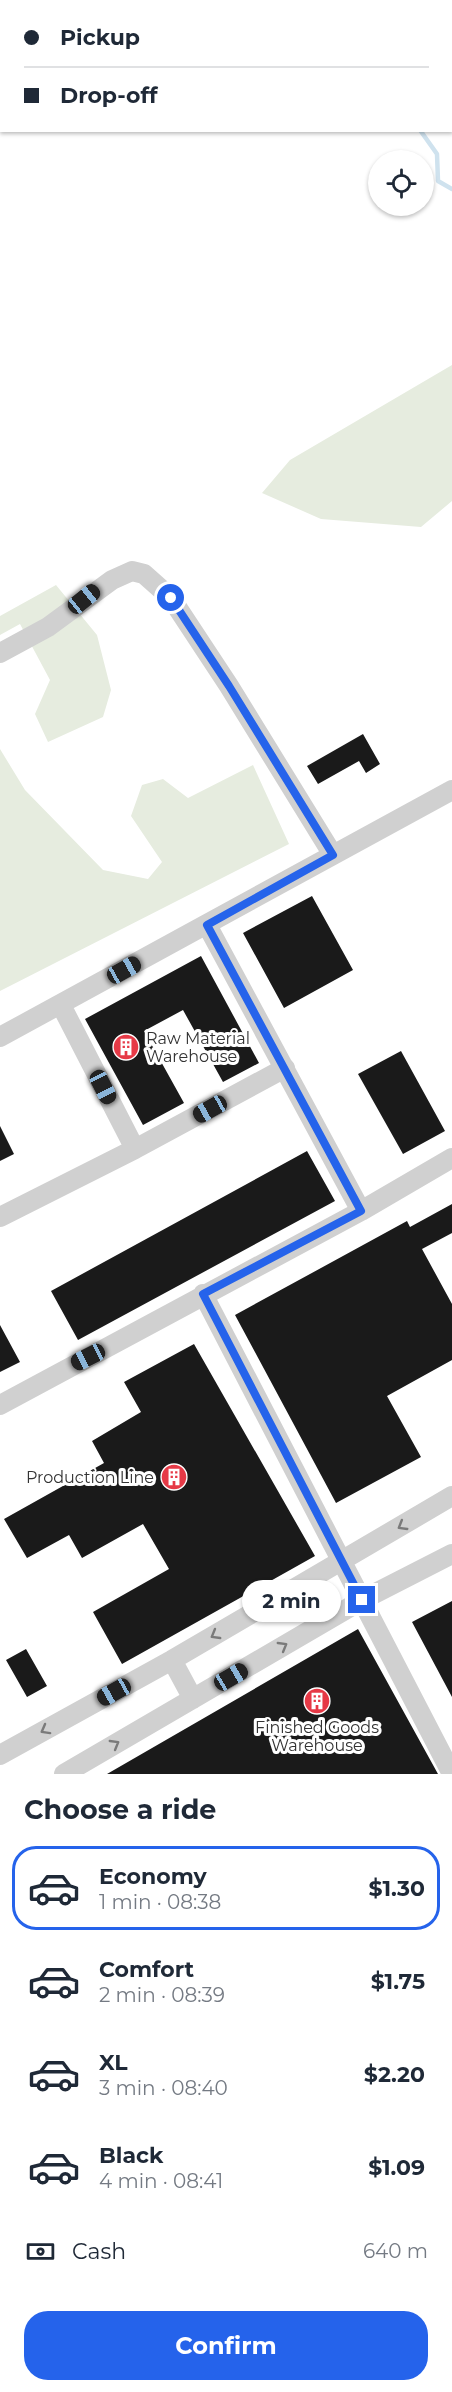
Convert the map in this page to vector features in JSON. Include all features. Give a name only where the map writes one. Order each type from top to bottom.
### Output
[{"type":"lane","points":[[0,653],[48,627],[112,579],[132,571],[144,574],[171,598],[333,855]]},
{"type":"lane","points":[[0,1037],[452,790]]},
{"type":"lane","points":[[207,925],[361,1211]]},
{"type":"lane","points":[[61,1005],[135,1149]]},
{"type":"lane","points":[[0,1217],[135,1149],[285,1068]]},
{"type":"lane","points":[[0,1405],[361,1211],[452,1158]]},
{"type":"lane","points":[[203,1294],[452,1774]]},
{"type":"lane","points":[[0,1755],[172,1660],[452,1496]]},
{"type":"lane","points":[[64,1774],[362,1600],[452,1554]]},
{"type":"lane","points":[[172,1660],[193,1699]]},
{"type":"shaded area","points":[[452,365],[452,501],[421,527],[321,519],[262,493],[290,460]]},
{"type":"shaded area","points":[[56,585],[97,635],[111,690],[103,717],[48,742],[35,714],[50,680],[20,624],[0,635],[0,616]]},
{"type":"shaded area","points":[[0,749],[25,790],[103,870],[148,879],[162,862],[131,816],[142,785],[163,779],[188,798],[253,765],[289,844],[0,991]]},
{"type":"building","points":[[363,734],[380,764],[366,773],[359,761],[318,784],[307,766]]},
{"type":"building","points":[[312,896],[353,970],[284,1008],[243,933]]},
{"type":"building","name":"Raw Material Warehouse","points":[[201,956],[259,1063],[223,1082],[183,1010],[144,1031],[184,1103],[143,1125],[85,1019]]},
{"type":"building","points":[[401,1051],[445,1131],[403,1154],[358,1074]]},
{"type":"building","points":[[0,1126],[14,1154],[0,1161]]},
{"type":"building","points":[[307,1151],[335,1201],[78,1340],[51,1291]]},
{"type":"building","points":[[452,1204],[452,1233],[422,1249],[452,1304],[452,1360],[387,1396],[421,1457],[336,1503],[235,1315],[407,1221],[410,1227]]},
{"type":"building","points":[[0,1325],[20,1362],[0,1372]]},
{"type":"building","name":"Production Line","points":[[194,1344],[315,1556],[122,1664],[93,1612],[169,1569],[143,1524],[82,1558],[69,1535],[27,1558],[4,1519],[104,1463],[92,1441],[141,1412],[124,1382]]},
{"type":"building","points":[[452,1601],[452,1697],[412,1622]]},
{"type":"building","name":"Finished Goods Warehouse","points":[[358,1629],[438,1774],[107,1774]]},
{"type":"building","points":[[26,1649],[47,1686],[27,1697],[6,1660]]},
{"type":"waterway","points":[[421,132],[437,154],[438,181],[452,189]]},
{"type":"place","name":"Raw Material Warehouse","points":[[126,1047]]},
{"type":"place","name":"Production Line","points":[[174,1477]]},
{"type":"place","name":"Finished Goods Warehouse","points":[[317,1701]]},
{"type":"route","points":[[171,598],[229,686],[333,855],[207,925],[361,1211],[203,1294],[362,1600]]}]
